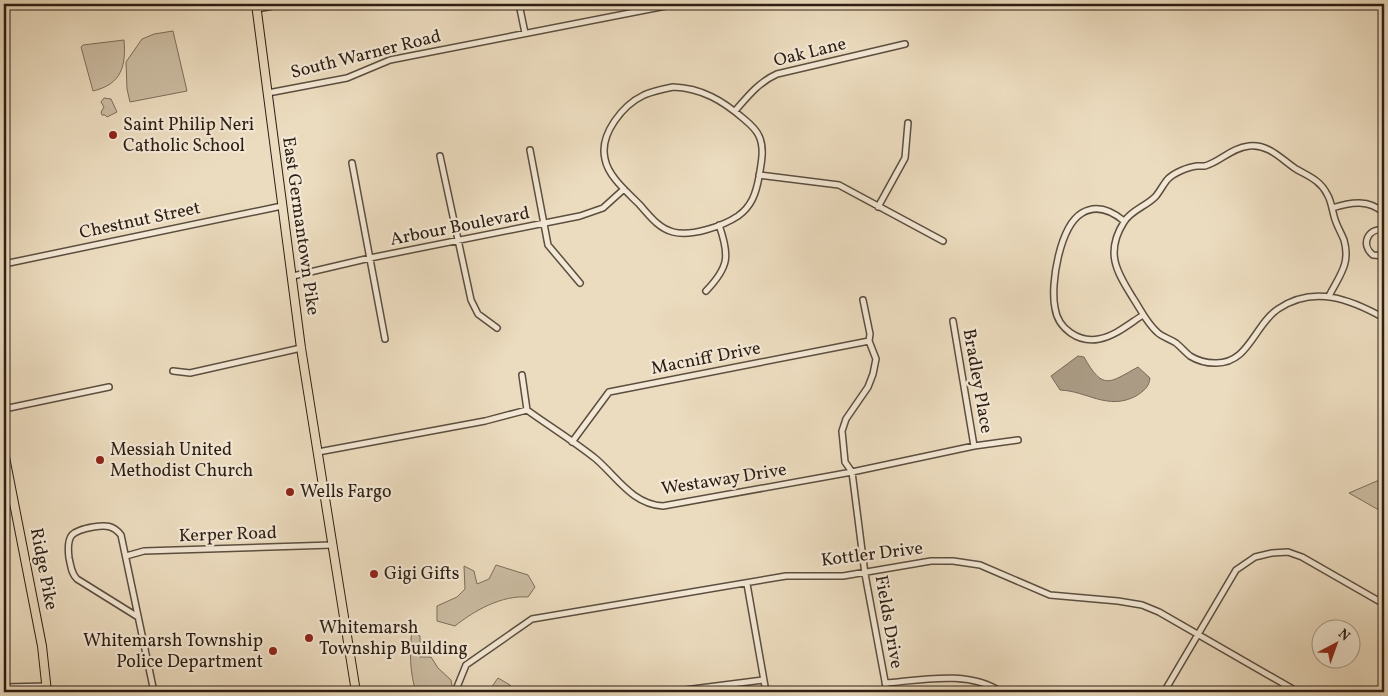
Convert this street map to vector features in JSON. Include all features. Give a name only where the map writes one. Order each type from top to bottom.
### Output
[{"type":"main road","name":"East Germantown Pike","points":[[257,6],[301,348],[356,692]]},
{"type":"main road","name":"Ridge Pike","points":[[4,452],[42,646],[47,689]]},
{"type":"street","points":[[257,6],[282,4]]},
{"type":"street","points":[[519,4],[525,33]]},
{"type":"street","name":"South Warner Road","points":[[268,93],[347,78],[390,60],[676,4]]},
{"type":"street","name":"Oak Lane","points":[[735,111],[760,83],[777,74],[905,44]]},
{"type":"street","points":[[673,87],[683,88],[711,96],[735,111],[756,130],[760,136],[763,154],[759,175],[756,191],[750,205],[738,216],[718,225],[689,234],[669,231],[656,222],[624,189],[605,161],[604,147],[609,132],[618,116],[634,101],[654,91],[673,87]]},
{"type":"street","points":[[878,206],[905,158],[908,124]]},
{"type":"street","points":[[1329,296],[1345,266],[1346,255],[1344,240],[1335,221],[1328,194],[1315,178],[1295,168],[1268,149],[1250,146],[1234,150],[1205,166],[1196,166],[1182,171],[1167,180],[1155,198],[1136,210],[1124,221],[1114,247],[1116,268],[1120,278],[1143,315],[1157,332],[1173,341],[1198,361],[1222,363],[1237,358],[1277,310],[1295,301],[1314,296],[1329,296],[1362,307],[1384,318]]},
{"type":"street","points":[[530,150],[546,237],[551,250],[580,283]]},
{"type":"street","points":[[440,156],[469,295],[482,318],[497,328]]},
{"type":"street","points":[[352,163],[385,339]]},
{"type":"street","points":[[759,175],[834,184],[943,242]]},
{"type":"street","name":"Arbour Boulevard","points":[[293,276],[370,258],[544,225],[593,213],[609,204],[624,189]]},
{"type":"street","points":[[1332,208],[1358,202],[1370,204],[1384,214]]},
{"type":"street","name":"Chestnut Street","points":[[4,264],[282,206]]},
{"type":"street","points":[[1124,221],[1104,209],[1089,210],[1076,217],[1069,226],[1056,270],[1053,294],[1055,310],[1064,327],[1075,337],[1088,340],[1100,339],[1113,334],[1143,315]]},
{"type":"street","points":[[706,291],[719,277],[726,257],[726,248],[718,225]]},
{"type":"street","points":[[1384,230],[1380,229],[1372,232],[1366,244],[1373,255],[1384,256]]},
{"type":"street","name":"Fields Drive","points":[[863,300],[870,334],[869,342],[876,359],[868,387],[846,419],[842,431],[845,462],[852,472],[865,574],[887,692]]},
{"type":"street","name":"Bradley Place","points":[[953,321],[974,446]]},
{"type":"street","name":"Macniff Drive","points":[[572,442],[610,392],[869,342]]},
{"type":"street","points":[[173,371],[190,373],[301,348]]},
{"type":"street","points":[[318,452],[484,421],[527,410],[522,376]]},
{"type":"street","points":[[4,409],[109,387]]},
{"type":"street","name":"Westaway Drive","points":[[527,410],[595,458],[632,495],[654,506],[852,472],[974,446],[1018,440]]},
{"type":"street","points":[[138,617],[77,579],[73,574],[68,545],[77,530],[105,525],[115,527],[121,535],[154,692]]},
{"type":"street","name":"Kerper Road","points":[[126,556],[144,551],[332,545]]},
{"type":"street","points":[[1164,692],[1236,570],[1255,556],[1288,552],[1302,557],[1384,604]]},
{"type":"street","name":"Kottler Drive","points":[[455,692],[466,664],[532,618],[747,584],[786,576],[865,574],[931,562],[953,561],[980,565],[1050,595],[1142,605],[1159,612],[1294,691]]},
{"type":"street","points":[[747,584],[766,692]]},
{"type":"street","points":[[885,683],[967,679],[992,686],[1001,692]]},
{"type":"street","points":[[669,692],[763,680]]},
{"type":"street","points":[[4,687],[47,689]]},
{"type":"shaded area","points":[[173,31],[187,91],[130,102],[127,89],[126,62],[142,39],[154,34]]},
{"type":"shaded area","points":[[124,40],[124,58],[120,73],[110,84],[93,91],[81,47],[83,45]]},
{"type":"shaded area","points":[[104,98],[111,99],[117,112],[107,117],[102,115],[101,112],[104,107],[101,102]]},
{"type":"shaded area","points":[[1078,356],[1084,357],[1096,375],[1107,381],[1120,377],[1138,367],[1150,378],[1149,384],[1136,396],[1116,402],[1060,390],[1051,376]]},
{"type":"shaded area","points":[[1384,478],[1384,513],[1349,493]]},
{"type":"shaded area","points":[[496,565],[528,575],[535,587],[528,597],[508,598],[499,601],[471,614],[455,626],[437,621],[437,606],[457,597],[465,589],[464,566],[474,571],[477,584],[489,579]]},
{"type":"shaded area","points":[[412,631],[420,636],[420,657],[431,657],[438,668],[451,680],[453,692],[416,692],[411,662]]},
{"type":"shaded area","points":[[498,678],[510,685],[512,692],[490,692]]},
{"type":"place","name":"Saint Philip Neri Catholic School","points":[[113,135]]},
{"type":"place","name":"Messiah United Methodist Church","points":[[100,460]]},
{"type":"place","name":"Wells Fargo","points":[[290,492]]},
{"type":"place","name":"Gigi Gifts","points":[[374,574]]},
{"type":"place","name":"Whitemarsh Township Building","points":[[309,638]]},
{"type":"place","name":"Whitemarsh Township Police Department","points":[[273,651]]}]
